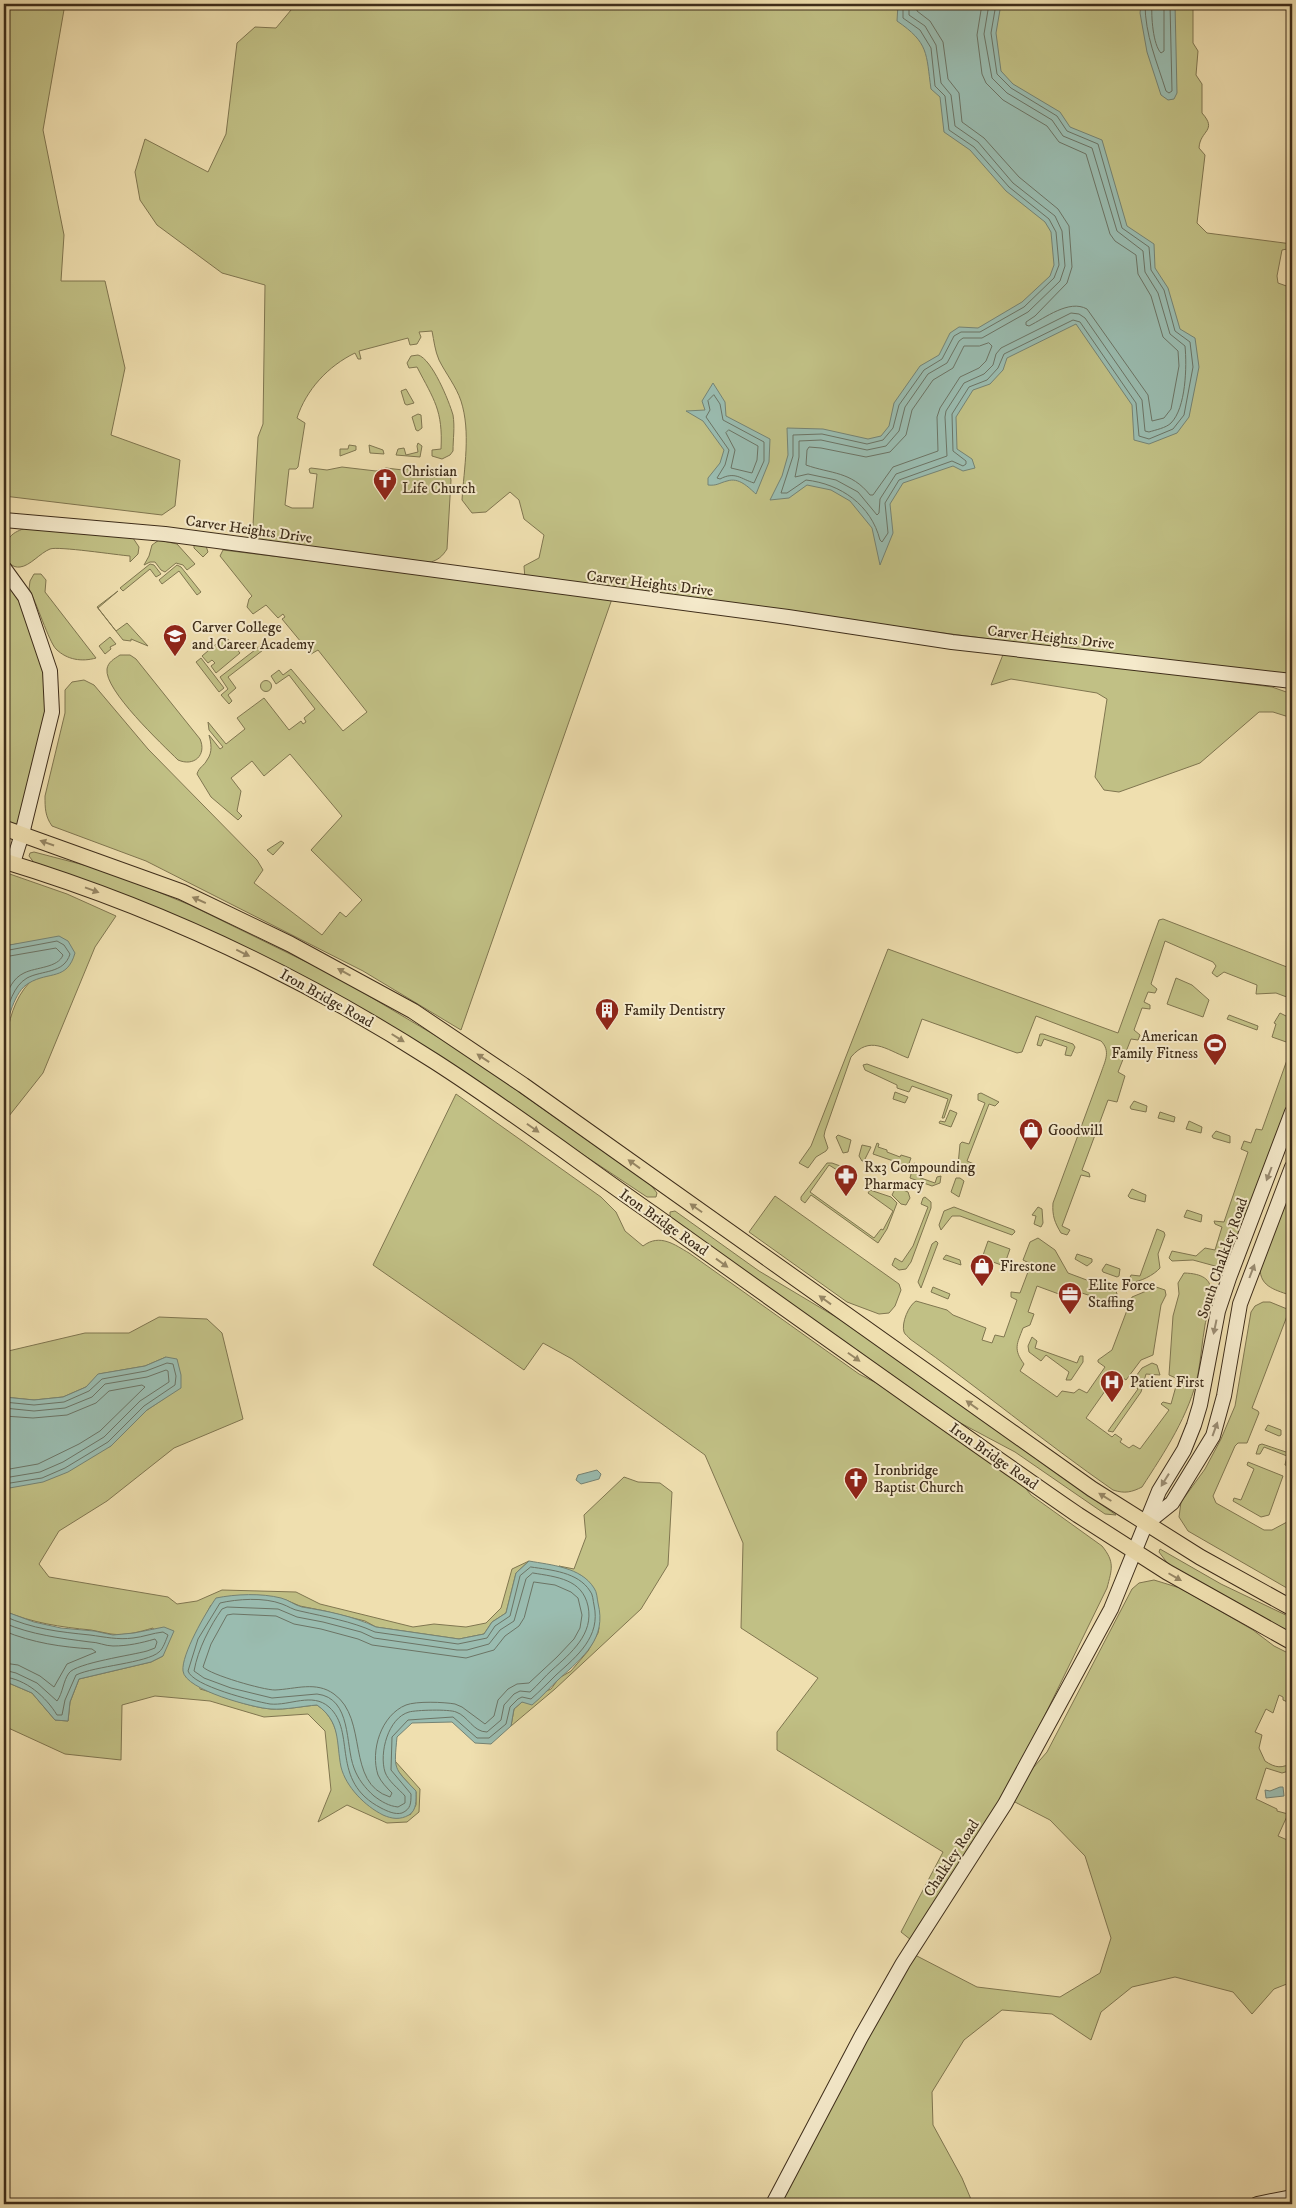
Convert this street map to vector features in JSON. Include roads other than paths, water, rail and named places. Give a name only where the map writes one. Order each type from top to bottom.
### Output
[{"type":"main road","name":"Iron Bridge Road","points":[[4,828],[182,892],[290,944],[414,1011],[595,1136],[1092,1489],[1200,1557],[1292,1608]]},
{"type":"main road","name":"Iron Bridge Road","points":[[8,862],[125,902],[183,926],[295,979],[380,1027],[437,1062],[540,1133],[1010,1468],[1134,1551],[1224,1606],[1292,1642]]},
{"type":"street","name":"Carver Heights Drive","points":[[4,520],[172,535],[788,617],[952,642],[1292,681]]},
{"type":"street","points":[[4,568],[24,597],[50,671],[52,712],[22,834],[8,862]]},
{"type":"street","name":"South Chalkley Road","points":[[1146,1524],[1159,1491],[1184,1450],[1194,1425],[1200,1405],[1218,1311],[1292,1112]]},
{"type":"street","points":[[1146,1524],[1172,1503],[1202,1457],[1213,1436],[1223,1403],[1240,1304],[1292,1167]]},
{"type":"street","name":"Chalkley Road","points":[[773,2204],[903,1963],[1005,1804],[1053,1719],[1111,1609],[1146,1524]]},
{"type":"street","points":[[1257,2204],[1292,2197]]},
{"type":"water","points":[[898,4],[1001,4],[996,33],[1001,71],[1013,84],[1060,112],[1070,127],[1102,140],[1127,226],[1154,244],[1155,268],[1168,288],[1180,329],[1195,338],[1199,367],[1189,417],[1177,433],[1149,444],[1134,440],[1132,405],[1076,324],[1007,358],[1003,370],[990,384],[973,390],[956,417],[957,449],[972,459],[975,468],[963,471],[953,466],[903,483],[890,504],[893,533],[880,565],[872,528],[850,501],[831,490],[807,485],[789,498],[770,500],[782,476],[788,455],[787,428],[823,429],[868,439],[881,436],[889,426],[894,403],[920,366],[939,355],[950,333],[959,327],[978,328],[1022,302],[1050,276],[1054,265],[1051,232],[1045,222],[1006,191],[970,150],[944,132],[940,97],[931,89],[924,50],[915,36],[897,21]]},
{"type":"water","points":[[1141,4],[1175,4],[1177,93],[1174,99],[1168,100],[1161,95],[1147,52],[1140,13]]},
{"type":"water","points":[[713,383],[725,402],[726,416],[770,439],[769,462],[756,494],[743,483],[735,480],[708,485],[708,478],[720,463],[724,450],[703,421],[686,411],[705,410],[702,401]]},
{"type":"water","points":[[59,936],[68,941],[75,953],[72,962],[62,972],[36,979],[19,992],[12,1006],[4,1035],[4,946]]},
{"type":"water","points":[[166,1357],[177,1359],[181,1375],[181,1388],[147,1410],[111,1446],[68,1472],[43,1482],[4,1489],[4,1397],[34,1400],[63,1397],[86,1387],[98,1374],[145,1366]]},
{"type":"water","points":[[597,1470],[601,1474],[599,1479],[581,1484],[576,1480],[578,1475]]},
{"type":"water","points":[[529,1561],[574,1571],[588,1581],[596,1591],[600,1616],[596,1637],[584,1655],[536,1702],[532,1705],[522,1702],[514,1709],[511,1726],[491,1744],[475,1743],[452,1722],[412,1723],[397,1737],[395,1756],[399,1772],[416,1791],[416,1804],[412,1813],[402,1818],[390,1817],[376,1811],[352,1789],[341,1767],[334,1725],[325,1712],[317,1705],[277,1709],[262,1708],[236,1702],[195,1685],[187,1678],[183,1671],[183,1664],[190,1645],[216,1598],[248,1595],[273,1596],[302,1607],[349,1617],[376,1627],[459,1639],[484,1634],[492,1622],[506,1613],[516,1573]]},
{"type":"water","points":[[4,1611],[34,1622],[61,1628],[113,1635],[164,1627],[174,1631],[163,1656],[151,1662],[79,1679],[70,1702],[68,1721],[55,1720],[32,1693],[4,1681]]},
{"type":"water","points":[[1283,1787],[1284,1796],[1266,1798],[1265,1790],[1270,1791]]},
{"type":"place","name":"Christian Life Church","points":[[385,501]]},
{"type":"place","name":"Carver College and Career Academy","points":[[175,657]]},
{"type":"place","name":"Family Dentistry","points":[[607,1031]]},
{"type":"place","name":"American Family Fitness","points":[[1215,1066]]},
{"type":"place","name":"Goodwill","points":[[1031,1151]]},
{"type":"place","name":"Rx3 Compounding Pharmacy","points":[[846,1197]]},
{"type":"place","name":"Firestone","points":[[982,1287]]},
{"type":"place","name":"Elite Force Staffing","points":[[1070,1315]]},
{"type":"place","name":"Patient First","points":[[1112,1403]]},
{"type":"place","name":"Ironbridge Baptist Church","points":[[856,1500]]}]
